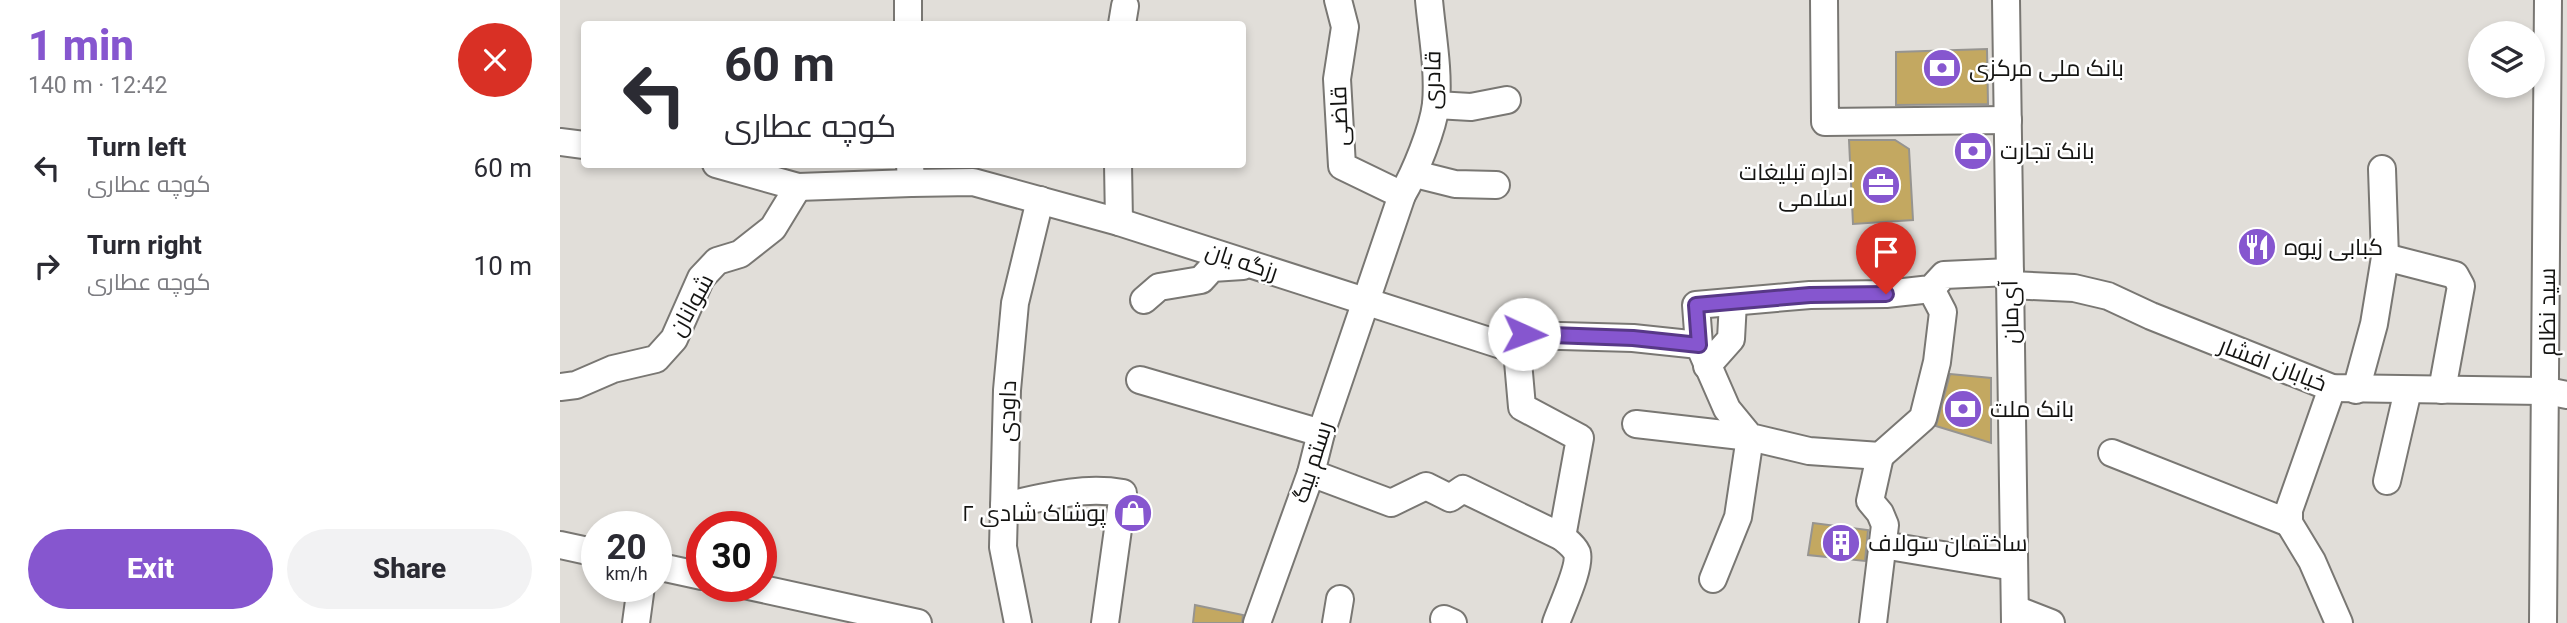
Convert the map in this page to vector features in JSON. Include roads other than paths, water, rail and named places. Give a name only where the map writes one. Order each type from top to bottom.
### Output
[{"type":"street","points":[[908,0],[908,21]]},
{"type":"street","name":"قاضی","points":[[1338,0],[1345,27],[1337,79],[1342,166],[1408,184]]},
{"type":"street","name":"قادری","points":[[1366,300],[1436,105],[1436,71],[1429,0]]},
{"type":"street","points":[[1825,0],[1825,122],[2008,120]]},
{"type":"street","name":"آی‌مان","points":[[2006,0],[2015,616]]},
{"type":"street","name":"سید نظام","points":[[2543,623],[2557,393],[2549,0]]},
{"type":"street","points":[[1436,105],[1471,107],[1507,100]]},
{"type":"street","points":[[560,142],[581,145]]},
{"type":"street","name":"رزگه یان","points":[[730,168],[798,187],[911,174],[973,182],[1119,222],[1517,350]]},
{"type":"street","points":[[1118,168],[1119,222]]},
{"type":"street","points":[[2339,623],[2312,561],[2289,523],[2290,510],[2374,324],[2385,257],[2382,169]]},
{"type":"street","points":[[1408,184],[1496,186]]},
{"type":"street","name":"شوانان","points":[[560,387],[576,385],[613,369],[656,359],[674,339],[701,278],[717,261],[740,254],[773,228],[798,187]]},
{"type":"street","name":"داودی","points":[[1018,623],[1003,547],[1007,390],[1015,303],[1040,201]]},
{"type":"street","points":[[2385,257],[2455,275],[2459,279],[2461,286],[2442,390]]},
{"type":"street","points":[[1144,300],[1159,287],[1201,280],[1212,268],[1254,265]]},
{"type":"street","name":"خیابان افشار","points":[[1930,289],[1944,275],[2010,279],[2108,296],[2151,316],[2344,389],[2557,393]]},
{"type":"street","points":[[1713,579],[1738,517],[1750,437],[1727,409],[1703,356],[1696,305],[1810,295],[1886,294],[1930,289],[1943,312],[1937,362],[1923,418],[1880,456],[1870,501],[1880,513],[1885,525],[1873,623]]},
{"type":"street","name":"رستم بیگ","points":[[1256,623],[1311,473],[1321,433],[1366,300]]},
{"type":"street","points":[[1562,537],[1580,438],[1522,407],[1517,350],[1524,334],[1633,338],[1703,356],[1731,339],[1733,302]]},
{"type":"street","points":[[1140,380],[1321,433]]},
{"type":"street","points":[[2387,481],[2409,390]]},
{"type":"street","points":[[1636,424],[1750,437],[1809,451],[1880,456]]},
{"type":"street","points":[[2112,453],[2289,523]]},
{"type":"street","points":[[1311,473],[1391,503],[1426,486],[1451,498],[1462,489],[1562,537],[1573,545],[1578,555],[1577,566],[1556,623]]},
{"type":"street","points":[[1004,506],[1069,492],[1106,490],[1123,493],[1105,623]]},
{"type":"street","points":[[560,545],[581,550]]},
{"type":"street","points":[[1883,545],[2014,567]]},
{"type":"street","points":[[777,592],[914,622]]},
{"type":"street","points":[[636,623],[639,602]]},
{"type":"street","points":[[2015,616],[2051,623]]},
{"type":"place","name":"بانک ملی مرکزی","points":[[1942,68]]},
{"type":"place","name":"بانک تجارت","points":[[1973,151]]},
{"type":"place","name":"اداره تبلیغات اسلامی","points":[[1881,185]]},
{"type":"place","name":"کبابى زیوه","points":[[2257,247]]},
{"type":"place","name":"بانک ملت","points":[[1963,409]]},
{"type":"place","name":"پوشاک شادی ۲","points":[[1133,513]]},
{"type":"place","name":"ساختمان سولاف","points":[[1841,543]]}]
